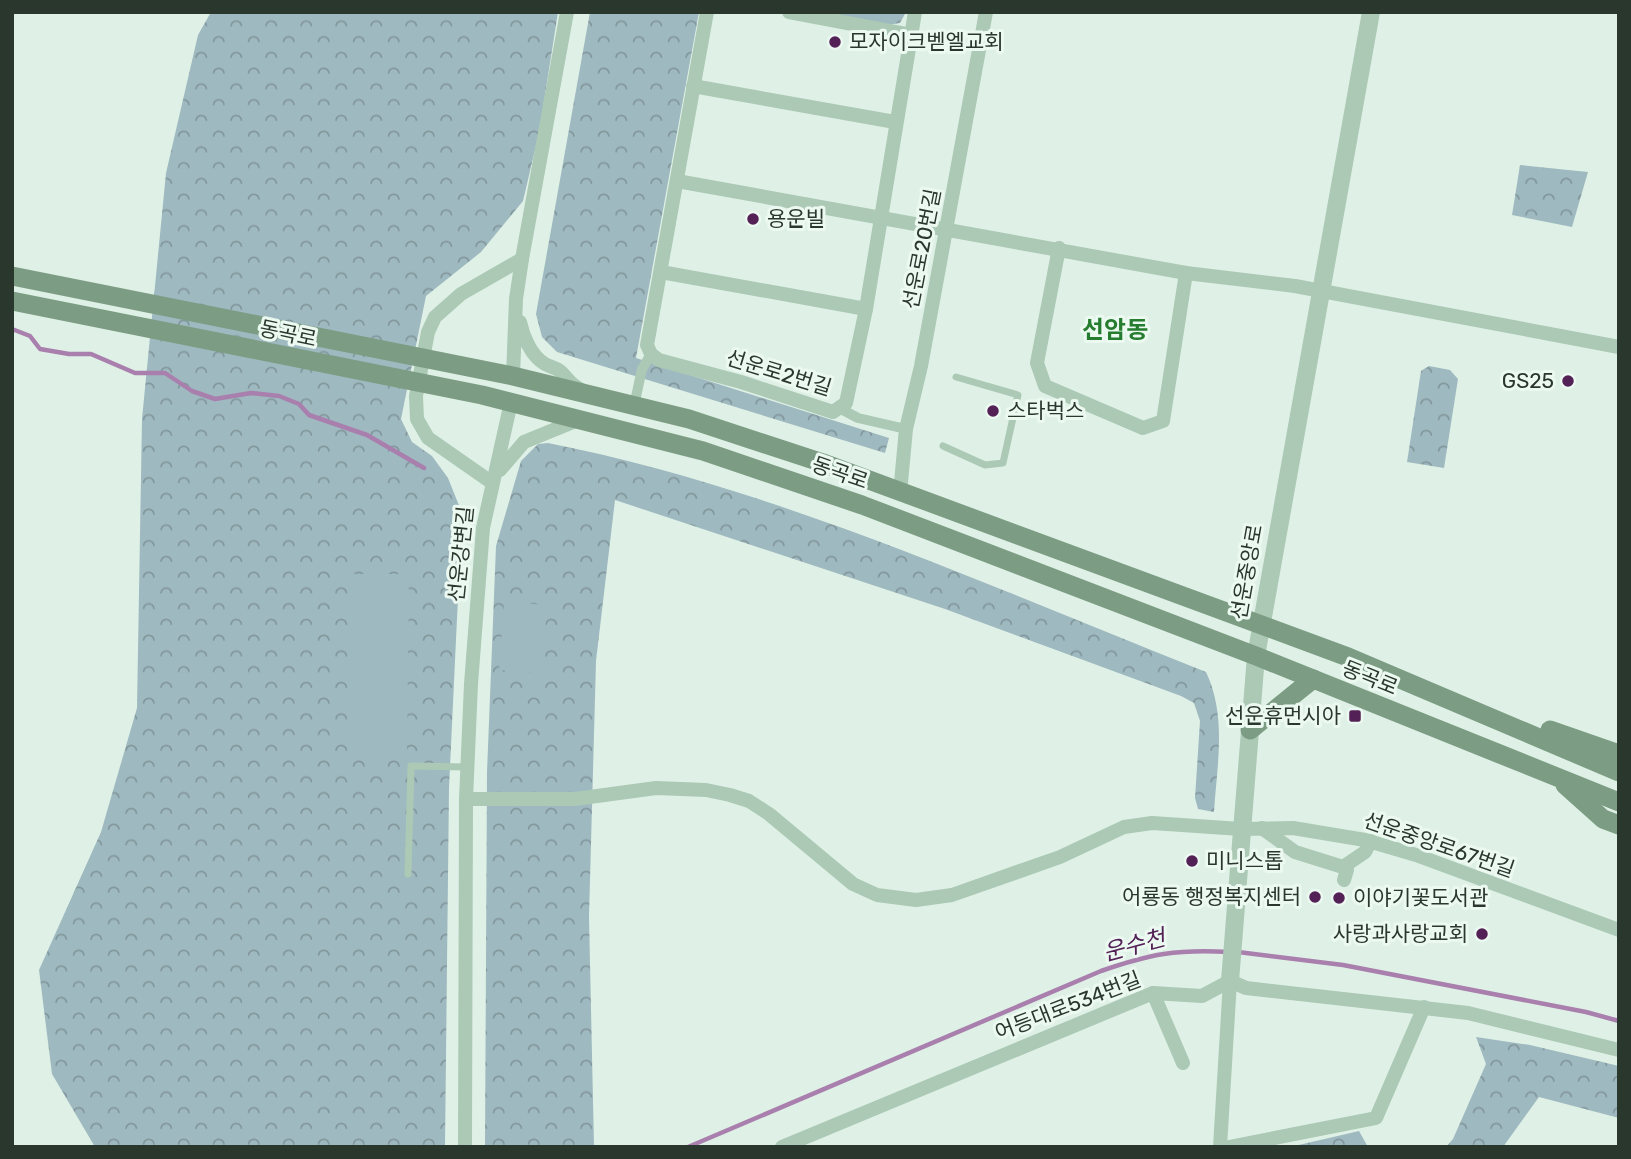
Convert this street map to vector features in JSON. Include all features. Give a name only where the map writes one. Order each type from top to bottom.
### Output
[{"type":"main road","name":"동곡로","points":[[12,276],[476,368],[689,419],[823,463],[900,494],[1261,626],[1454,701],[1619,772]]},
{"type":"main road","name":"동곡로","points":[[12,301],[482,395],[703,451],[862,505],[1256,656],[1619,802]]},
{"type":"main road","points":[[1250,730],[1313,679]]},
{"type":"main road","points":[[1454,701],[1619,754]]},
{"type":"main road","points":[[1557,777],[1603,819],[1619,825]]},
{"type":"street","points":[[513,376],[516,299],[567,12]]},
{"type":"street","points":[[634,406],[642,369],[651,354],[647,345],[707,12]]},
{"type":"street","points":[[789,12],[911,35]]},
{"type":"street","name":"선운로2번길","points":[[651,354],[659,360],[740,382],[833,412],[846,403],[866,309],[915,12]]},
{"type":"street","name":"선운로20번길","points":[[900,494],[906,429],[947,227],[986,12]]},
{"type":"street","name":"선운중앙로","points":[[1220,1147],[1241,829],[1256,656],[1371,12]]},
{"type":"street","points":[[694,86],[895,122]]},
{"type":"street","points":[[677,181],[947,227],[1186,273],[1320,290],[1619,347]]},
{"type":"street","points":[[1059,248],[1037,363],[1045,386],[1143,428],[1163,421],[1186,273]]},
{"type":"street","name":"선운강변길","points":[[465,1147],[467,767],[483,528],[491,482],[428,438],[416,419],[416,396],[428,332],[435,317],[461,294],[522,259]]},
{"type":"street","points":[[661,272],[866,309]]},
{"type":"street","points":[[516,299],[521,328],[536,355],[545,364],[562,373],[569,385],[607,400]]},
{"type":"street","points":[[491,482],[499,459],[511,402]]},
{"type":"street","points":[[841,409],[858,418],[906,429]]},
{"type":"street","points":[[491,482],[524,442],[556,426],[581,419]]},
{"type":"street","name":"선운중앙로67번길","points":[[466,799],[575,799],[656,788],[706,790],[730,795],[749,801],[769,814],[853,884],[877,895],[916,900],[963,891],[1060,857],[1124,827],[1152,823],[1241,829],[1293,828],[1371,841],[1619,930]]},
{"type":"street","points":[[1262,828],[1295,852],[1343,874],[1365,852],[1371,841]]},
{"type":"street","points":[[1231,978],[1246,988],[1468,1013],[1619,1050]]},
{"type":"street","name":"어등대로534번길","points":[[782,1147],[1153,993],[1202,996],[1231,978]]},
{"type":"street","points":[[1153,993],[1184,1063]]},
{"type":"street","points":[[1229,1147],[1376,1118],[1423,1007]]},
{"type":"lane","points":[[943,446],[985,465],[1003,463],[1018,395],[956,377]]},
{"type":"lane","points":[[408,874],[411,766],[467,767]]},
{"type":"green space","points":[[211,12],[558,12],[539,133],[523,201],[481,252],[426,296],[401,419],[412,442],[432,456],[448,478],[462,513],[449,788],[445,1147],[95,1147],[52,1074],[39,970],[101,832],[137,708],[142,419],[166,173],[198,35]]},
{"type":"green space","points":[[590,12],[699,12],[636,358],[889,438],[885,453],[557,352],[542,337],[536,314]]},
{"type":"green space","points":[[820,12],[906,12],[900,23],[887,25]]},
{"type":"green space","points":[[1520,165],[1588,172],[1572,227],[1512,215]]},
{"type":"green space","points":[[1429,366],[1450,370],[1458,379],[1444,468],[1407,462],[1421,371]]},
{"type":"green space","points":[[548,443],[633,462],[799,513],[963,574],[1206,672],[1217,706],[1219,723],[1214,812],[1198,809],[1195,798],[1200,721],[1194,703],[1181,696],[945,609],[615,500],[596,661],[589,917],[594,1146],[485,1147],[487,772],[496,546],[521,461],[538,444]]},
{"type":"green space","points":[[349,574],[409,574],[407,754],[347,754]]},
{"type":"green space","points":[[504,602],[547,605],[542,673],[499,670]]},
{"type":"green space","points":[[1476,1037],[1530,1045],[1619,1066],[1619,1118],[1539,1097],[1503,1147],[1446,1147],[1453,1139],[1486,1064]]},
{"type":"green space","points":[[1359,1131],[1368,1147],[1290,1147]]},
{"type":"waterway","points":[[12,329],[30,336],[40,349],[69,354],[91,354],[135,373],[165,373],[192,391],[215,399],[251,393],[279,396],[299,404],[309,415],[367,435],[424,468]]},
{"type":"waterway","name":"운수천","points":[[688,1147],[1101,971],[1164,954],[1229,952]]},
{"type":"waterway","name":"운수천","points":[[1238,952],[1343,965],[1586,1012],[1619,1021]]},
{"type":"place","name":"모자이크벧엘교회","points":[[835,42]]},
{"type":"place","name":"용운빌","points":[[753,219]]},
{"type":"place","name":"GS25","points":[[1568,381]]},
{"type":"place","name":"스타벅스","points":[[993,411]]},
{"type":"place","name":"선운휴먼시아","points":[[1355,716]]},
{"type":"place","name":"미니스톱","points":[[1192,861]]},
{"type":"place","name":"어룡동 행정복지센터","points":[[1315,897]]},
{"type":"place","name":"이야기꽃도서관","points":[[1339,898]]},
{"type":"place","name":"사랑과사랑교회","points":[[1482,934]]},
{"type":"district","name":"선암동","points":[[1115,330]]}]
